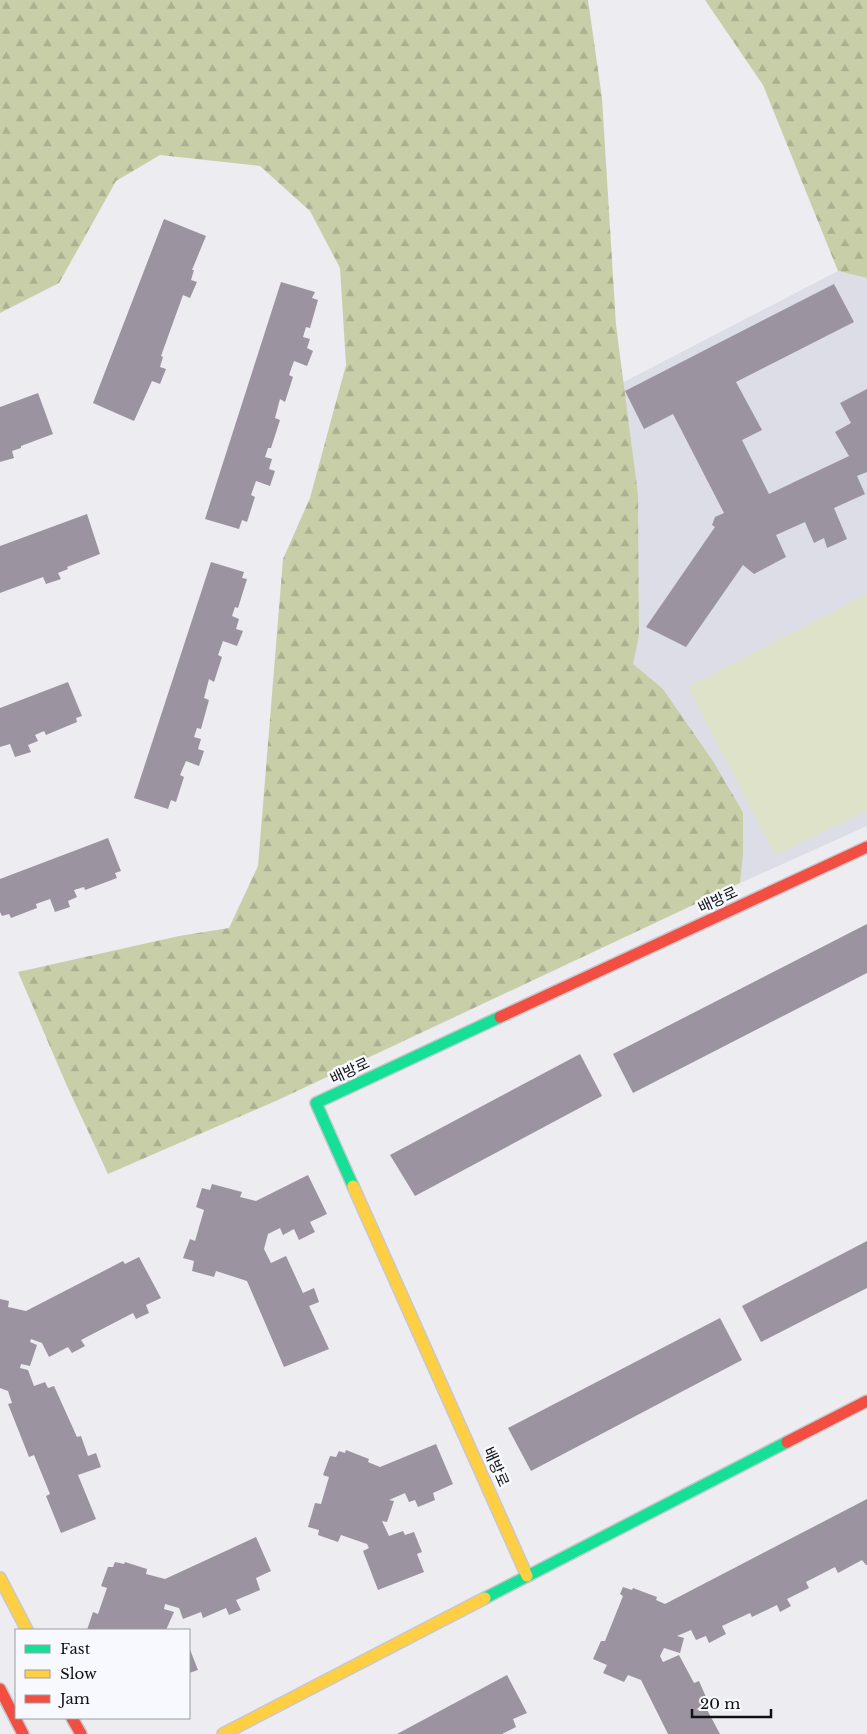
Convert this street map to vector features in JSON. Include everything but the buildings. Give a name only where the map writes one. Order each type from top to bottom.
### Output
[{"type":"street","name":"배방로","points":[[527,1576],[454,1409],[316,1104],[867,847]]},
{"type":"street","points":[[223,1734],[867,1402]]},
{"type":"street","points":[[0,1578],[26,1629]]},
{"type":"street","points":[[0,1689],[22,1734]]},
{"type":"street","points":[[73,1719],[81,1734]]},
{"type":"shaded area","points":[[838,271],[867,278],[867,826],[740,883],[743,856],[743,812],[713,761],[663,689],[632,665],[639,636],[638,494],[622,383]]},
{"type":"green space","points":[[0,0],[588,0],[602,98],[616,325],[638,494],[639,636],[633,664],[663,689],[713,761],[743,812],[743,856],[740,883],[278,1100],[108,1174],[67,1086],[18,972],[179,936],[229,928],[258,866],[283,559],[310,498],[346,365],[340,268],[310,211],[260,166],[160,155],[116,181],[59,283],[0,313]]},
{"type":"green space","points":[[705,0],[867,0],[867,278],[838,271],[763,85]]},
{"type":"green space","points":[[867,594],[867,811],[775,855],[688,687]]},
{"type":"traffic: fast","points":[[353,1186],[316,1103],[500,1017]]},
{"type":"traffic: fast","points":[[485,1598],[787,1442]]},
{"type":"traffic: slow","points":[[353,1186],[527,1576]]},
{"type":"traffic: slow","points":[[0,1578],[26,1629]]},
{"type":"traffic: slow","points":[[223,1734],[485,1598]]},
{"type":"traffic: jam","points":[[500,1017],[867,847]]},
{"type":"traffic: jam","points":[[787,1442],[867,1401]]},
{"type":"traffic: jam","points":[[0,1689],[15,1718]]},
{"type":"traffic: jam","points":[[15,1719],[23,1734]]},
{"type":"traffic: jam","points":[[73,1719],[81,1734]]}]
